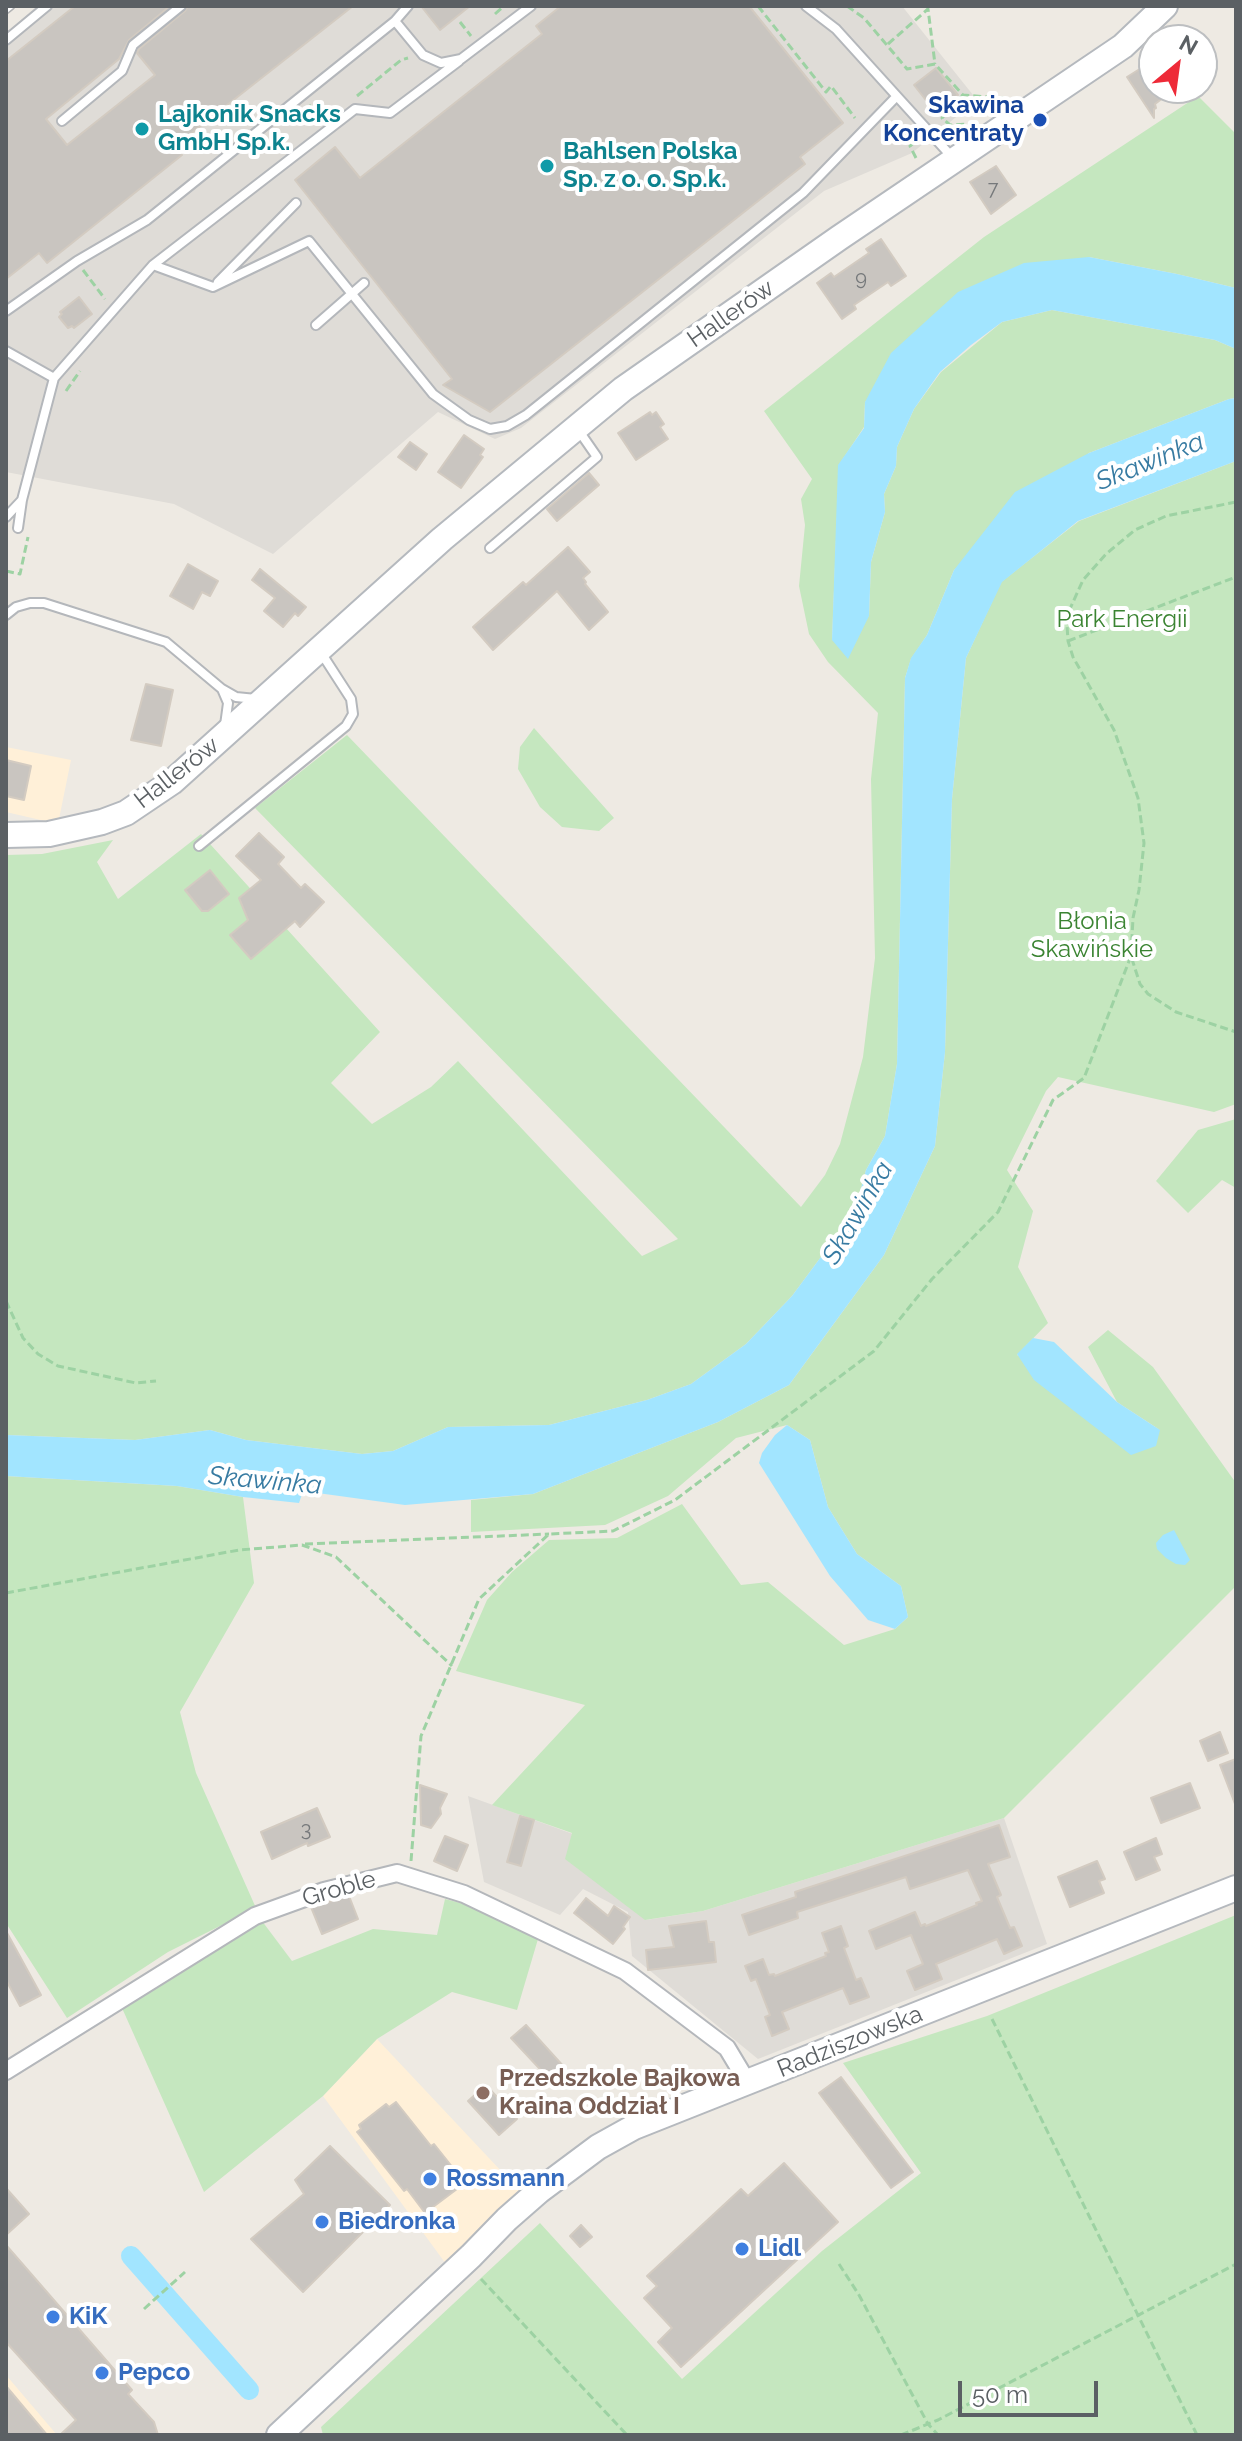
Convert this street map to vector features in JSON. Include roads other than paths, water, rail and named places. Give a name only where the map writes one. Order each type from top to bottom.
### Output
[{"type":"street","name":"Hallerów","points":[[6,835],[49,834],[126,813],[172,782],[442,539],[576,427],[635,381],[839,238],[1123,46],[1165,6]]},
{"type":"street","name":"Groble","points":[[6,2071],[255,1916],[324,1891],[397,1873],[464,1894],[625,1971],[727,2048],[748,2083]]},
{"type":"street","name":"Radziszowska","points":[[279,2435],[507,2219],[598,2147],[634,2127],[1236,1888]]},
{"type":"lane","points":[[6,40],[47,6]]},
{"type":"lane","points":[[62,121],[122,71],[133,45],[181,6]]},
{"type":"lane","points":[[6,311],[77,261],[147,220],[395,21],[408,6]]},
{"type":"lane","points":[[18,528],[22,500],[54,378],[153,265],[355,109],[390,113],[531,6]]},
{"type":"lane","points":[[806,6],[836,29],[955,161]]},
{"type":"lane","points":[[395,21],[423,55],[441,63],[461,59]]},
{"type":"lane","points":[[153,265],[213,287],[309,241],[433,394],[469,420],[490,429],[507,426],[526,415],[803,193],[896,97]]},
{"type":"lane","points":[[213,287],[296,203]]},
{"type":"lane","points":[[316,325],[364,283]]},
{"type":"lane","points":[[6,351],[54,378]]},
{"type":"lane","points":[[490,548],[597,457],[576,427]]},
{"type":"lane","points":[[6,517],[22,500]]},
{"type":"lane","points":[[6,615],[16,607],[44,603],[166,642],[236,697],[249,700],[272,693]]},
{"type":"lane","points":[[199,846],[346,726],[353,714],[351,699],[319,650]]},
{"type":"lane","points":[[222,689],[228,703],[222,739]]},
{"type":"water","points":[[1089,257],[1236,288],[1236,349],[1215,340],[1052,310],[1002,322],[971,345],[940,372],[914,409],[897,447],[896,466],[884,494],[885,512],[871,562],[869,616],[848,659],[832,640],[838,465],[864,428],[865,402],[891,353],[958,292],[1024,263]]},
{"type":"water","name":"Skawinka","points":[[1236,398],[1236,461],[1078,521],[1002,582],[966,658],[952,799],[945,1052],[935,1146],[884,1255],[789,1385],[718,1422],[533,1494],[405,1505],[303,1491],[299,1503],[177,1486],[6,1476],[6,1435],[135,1440],[210,1430],[246,1440],[362,1454],[393,1451],[448,1427],[549,1425],[647,1400],[691,1384],[746,1344],[792,1296],[855,1211],[866,1170],[885,1136],[897,1064],[905,678],[911,658],[927,635],[954,570],[1015,492],[1089,453]]},
{"type":"water","points":[[1033,1338],[1054,1342],[1117,1402],[1160,1430],[1156,1446],[1131,1455],[1034,1380],[1017,1354]]},
{"type":"water","points":[[787,1425],[810,1440],[828,1507],[857,1554],[901,1586],[908,1617],[895,1629],[868,1620],[830,1576],[759,1463],[775,1435]]},
{"type":"water","points":[[1174,1530],[1190,1560],[1185,1565],[1176,1564],[1157,1549],[1156,1543],[1163,1535]]},
{"type":"waterway","points":[[131,2256],[249,2390]]},
{"type":"railway","points":[[6,10],[11,6]]},
{"type":"place","name":"Skawina Koncentraty","points":[[1040,120]]},
{"type":"place","name":"Lajkonik Snacks GmbH Sp.k.","points":[[142,129]]},
{"type":"place","name":"Bahlsen Polska Sp. z o. o. Sp.k.","points":[[547,166]]},
{"type":"place","name":"Przedszkole Bajkowa Kraina Oddział I","points":[[483,2093]]},
{"type":"place","name":"Rossmann","points":[[430,2179]]},
{"type":"place","name":"Biedronka","points":[[322,2222]]},
{"type":"place","name":"Lidl","points":[[742,2249]]},
{"type":"place","name":"KiK","points":[[53,2317]]},
{"type":"place","name":"Pepco","points":[[102,2373]]},
{"type":"park label","name":"Park Energii","points":[[1122,620]]},
{"type":"park label","name":"Błonia Skawińskie","points":[[1092,936]]}]
